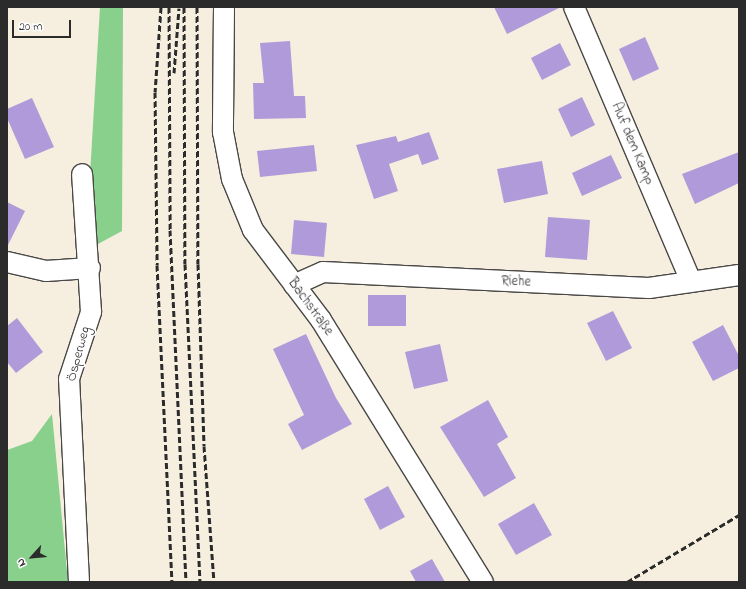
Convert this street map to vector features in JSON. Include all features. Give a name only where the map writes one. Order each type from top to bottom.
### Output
[{"type":"street","name":"Bachstraße","points":[[224,7],[222,113],[232,179],[253,230],[321,320],[483,582]]},
{"type":"street","name":"Auf dem Kamp","points":[[574,7],[691,281]]},
{"type":"street","name":"Ösperweg","points":[[79,582],[69,379],[91,312],[90,268],[82,174]]},
{"type":"street","points":[[7,262],[46,271],[90,268]]},
{"type":"street","name":"Riehe","points":[[294,285],[323,272],[649,288],[739,275]]},
{"type":"green space","points":[[100,7],[123,7],[122,231],[98,244],[90,175]]},
{"type":"green space","points":[[52,414],[68,582],[7,582],[7,450],[32,441]]},
{"type":"building","points":[[494,7],[561,7],[507,34]]},
{"type":"building","points":[[645,37],[659,69],[633,81],[619,49]]},
{"type":"building","points":[[290,41],[294,96],[305,96],[306,118],[254,119],[253,83],[264,83],[260,43]]},
{"type":"building","points":[[560,43],[571,65],[542,80],[531,58]]},
{"type":"building","points":[[582,97],[595,125],[571,137],[558,109]]},
{"type":"building","points":[[32,98],[54,147],[25,159],[7,118],[7,109]]},
{"type":"building","points":[[429,132],[439,159],[422,165],[418,154],[389,164],[398,191],[374,199],[356,145],[396,136],[398,142]]},
{"type":"building","points":[[314,145],[317,171],[260,177],[257,151]]},
{"type":"building","points":[[739,152],[739,183],[695,204],[682,174]]},
{"type":"building","points":[[611,155],[622,178],[582,196],[572,173]]},
{"type":"building","points":[[542,161],[548,194],[504,203],[497,169]]},
{"type":"building","points":[[7,202],[25,211],[7,247]]},
{"type":"building","points":[[548,217],[590,220],[587,260],[545,257]]},
{"type":"building","points":[[294,220],[327,223],[324,257],[291,254]]},
{"type":"building","points":[[368,295],[406,295],[406,326],[368,326]]},
{"type":"building","points":[[613,311],[632,348],[606,361],[587,323]]},
{"type":"building","points":[[17,318],[43,352],[16,373],[7,362],[7,326]]},
{"type":"building","points":[[723,325],[739,356],[739,368],[713,381],[692,342]]},
{"type":"building","points":[[306,334],[336,398],[352,424],[302,450],[288,424],[304,415],[273,349]]},
{"type":"building","points":[[440,344],[448,381],[414,389],[405,352]]},
{"type":"building","points":[[488,400],[508,437],[497,444],[516,478],[484,497],[440,427]]},
{"type":"building","points":[[388,486],[405,517],[380,530],[364,499]]},
{"type":"building","points":[[534,503],[552,535],[516,555],[498,524]]},
{"type":"building","points":[[432,559],[445,582],[416,582],[410,571]]},
{"type":"railway","points":[[161,7],[155,92],[157,265],[172,582]]},
{"type":"railway","points":[[169,7],[170,230],[186,582]]},
{"type":"railway","points":[[184,7],[185,264],[200,582]]},
{"type":"railway","points":[[197,7],[198,264],[204,446],[214,582]]},
{"type":"railway","points":[[174,73],[179,8]]},
{"type":"railway","points":[[627,582],[739,515]]}]
